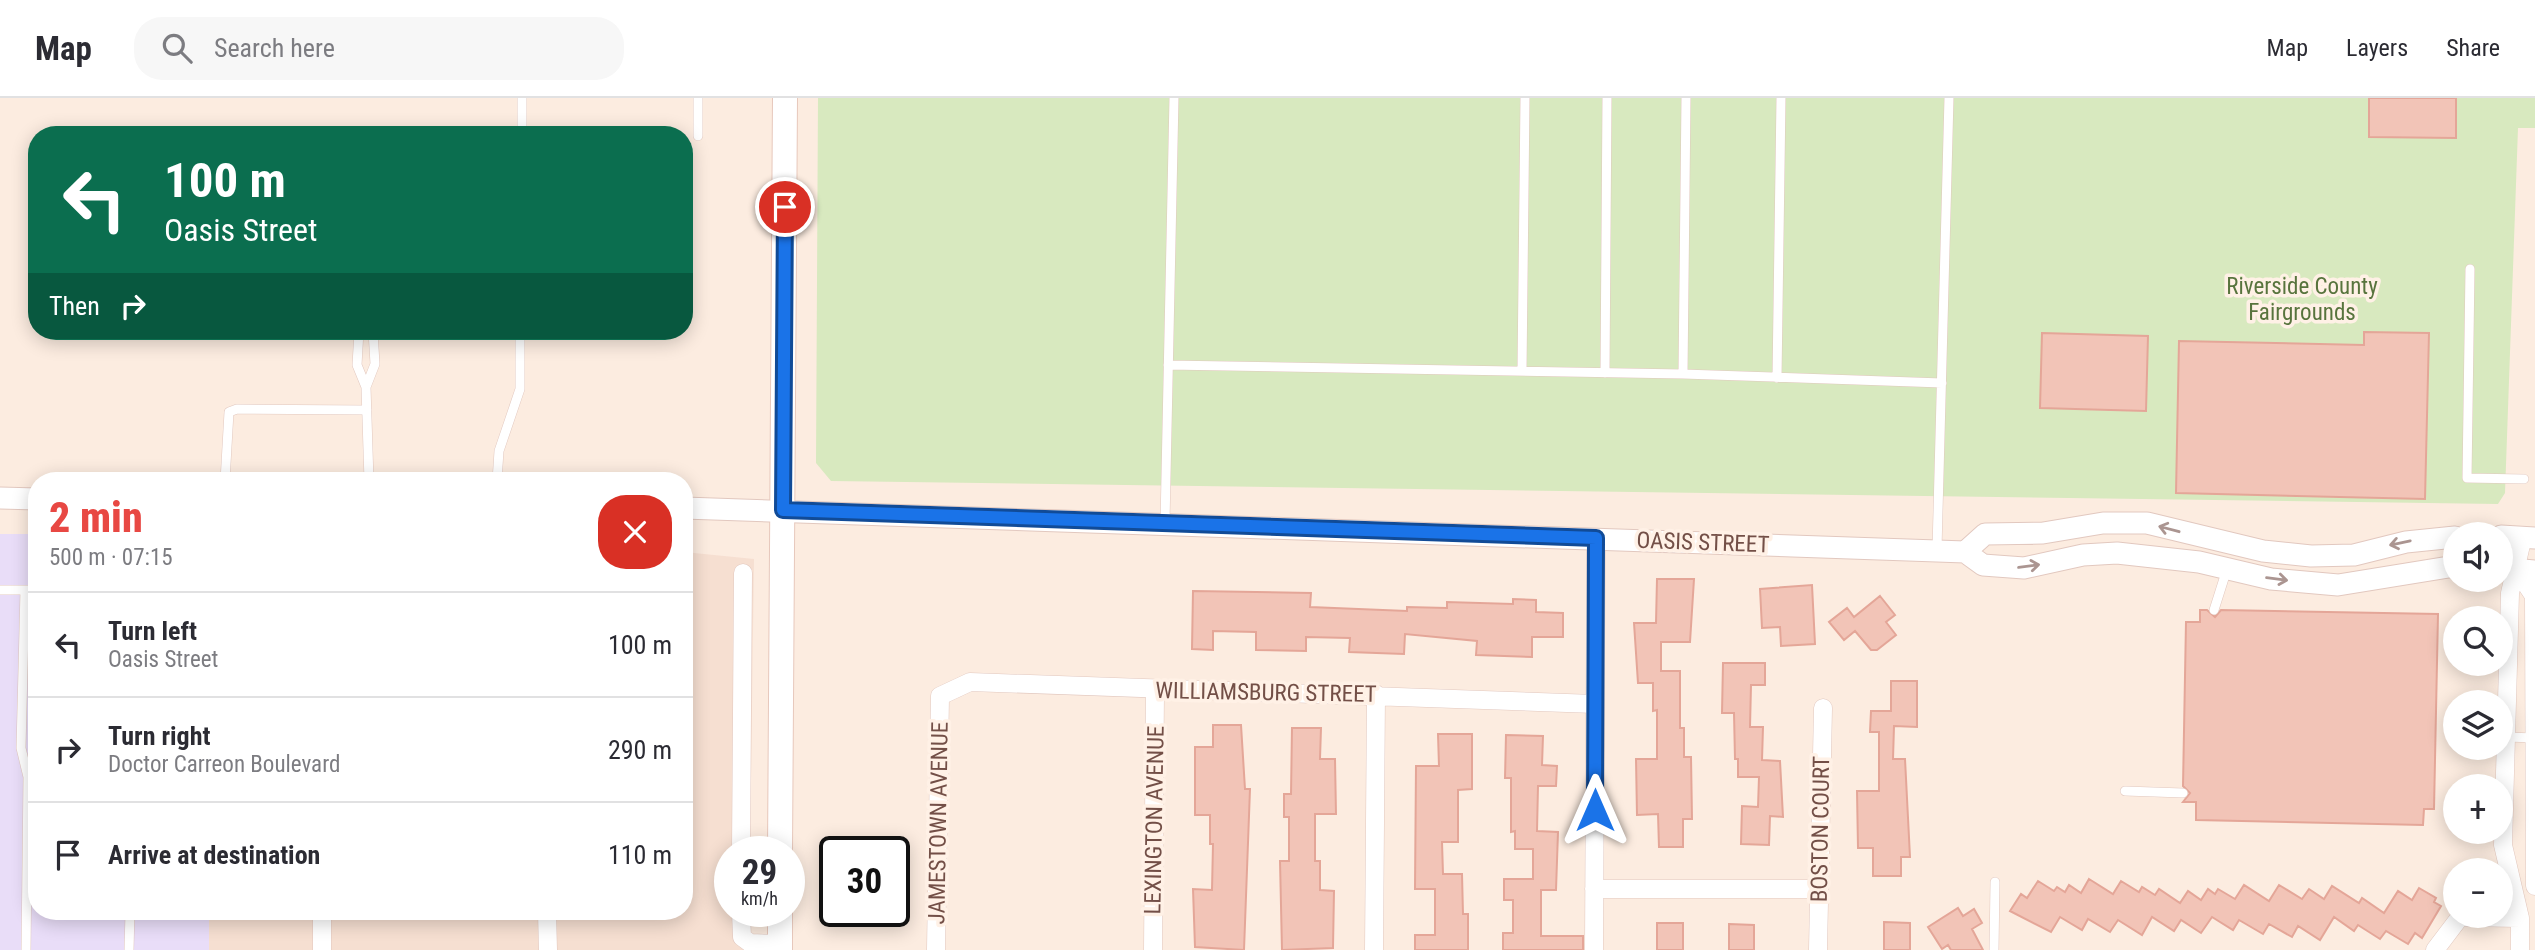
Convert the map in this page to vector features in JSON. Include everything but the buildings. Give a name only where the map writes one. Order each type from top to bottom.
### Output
[{"type":"main road","points":[[780,836],[785,98]]},
{"type":"main road","points":[[780,927],[780,947]]},
{"type":"street","points":[[0,498],[28,499]]},
{"type":"street","name":"OASIS STREET","points":[[693,508],[1965,552],[1983,565],[2024,568],[2083,555],[2117,553],[2199,562],[2271,579],[2338,585],[2443,568]]},
{"type":"street","points":[[1965,552],[1985,534],[2043,533],[2103,523],[2147,523],[2236,545],[2311,556],[2354,555],[2406,541],[2443,538]]},
{"type":"street","points":[[2508,690],[2510,593],[2529,537]]},
{"type":"street","points":[[1594,950],[1596,538]]},
{"type":"street","points":[[2227,569],[2236,545]]},
{"type":"street","points":[[2517,570],[2534,596],[2535,888],[2520,918]]},
{"type":"street","points":[[741,836],[743,573]]},
{"type":"street","name":"WILLIAMSBURG STREET","points":[[940,696],[970,682],[1155,691],[1376,694],[1595,704]]},
{"type":"street","name":"LEXINGTON AVENUE","points":[[1153,950],[1155,691]]},
{"type":"street","points":[[1374,950],[1376,694]]},
{"type":"street","name":"JAMESTOWN AVENUE","points":[[936,950],[940,696]]},
{"type":"street","name":"BOSTON COURT","points":[[1818,950],[1823,708]]},
{"type":"street","points":[[2506,760],[2503,845],[2520,918],[2521,950]]},
{"type":"street","points":[[1594,889],[1818,889]]},
{"type":"street","points":[[2435,950],[2460,917],[2520,918]]},
{"type":"street","points":[[322,920],[322,950]]},
{"type":"street","points":[[548,920],[548,950]]},
{"type":"street","points":[[742,927],[742,937],[750,943],[780,947]]},
{"type":"lane","points":[[522,98],[522,126]]},
{"type":"lane","points":[[698,98],[698,136]]},
{"type":"lane","points":[[1165,523],[1174,98]]},
{"type":"lane","points":[[1522,371],[1525,98]]},
{"type":"lane","points":[[1605,373],[1607,98]]},
{"type":"lane","points":[[1683,374],[1686,98]]},
{"type":"lane","points":[[1777,378],[1781,98]]},
{"type":"lane","points":[[1937,551],[1949,98]]},
{"type":"lane","points":[[2470,269],[2468,478],[2524,479]]},
{"type":"lane","points":[[358,340],[357,365],[366,387],[369,472]]},
{"type":"lane","points":[[366,387],[375,364],[374,340]]},
{"type":"lane","points":[[498,472],[499,451],[520,389],[520,340]]},
{"type":"lane","points":[[1168,365],[1683,374],[1942,383]]},
{"type":"lane","points":[[226,472],[229,412],[237,409],[367,410]]},
{"type":"lane","points":[[2214,610],[2227,569]]},
{"type":"lane","points":[[0,590],[25,590],[21,748],[28,777]]},
{"type":"lane","points":[[2513,737],[2534,738]]},
{"type":"lane","points":[[2124,791],[2183,793]]},
{"type":"lane","points":[[1994,950],[1995,882]]},
{"type":"lane","points":[[26,950],[28,903]]},
{"type":"lane","points":[[129,950],[130,920]]},
{"type":"shaded area","points":[[0,534],[28,534],[28,920],[209,920],[209,950],[0,950]]},
{"type":"shaded area","points":[[693,553],[754,559],[750,836],[714,836],[714,927],[749,927],[749,950],[209,950],[209,920],[693,920]]},
{"type":"green space","name":"Riverside County Fairgrounds","points":[[818,98],[2535,98],[2535,128],[2518,128],[2505,493],[2498,504],[831,481],[816,463]]},
{"type":"route","points":[[785,207],[783,510],[1596,538],[1595,810]]}]
